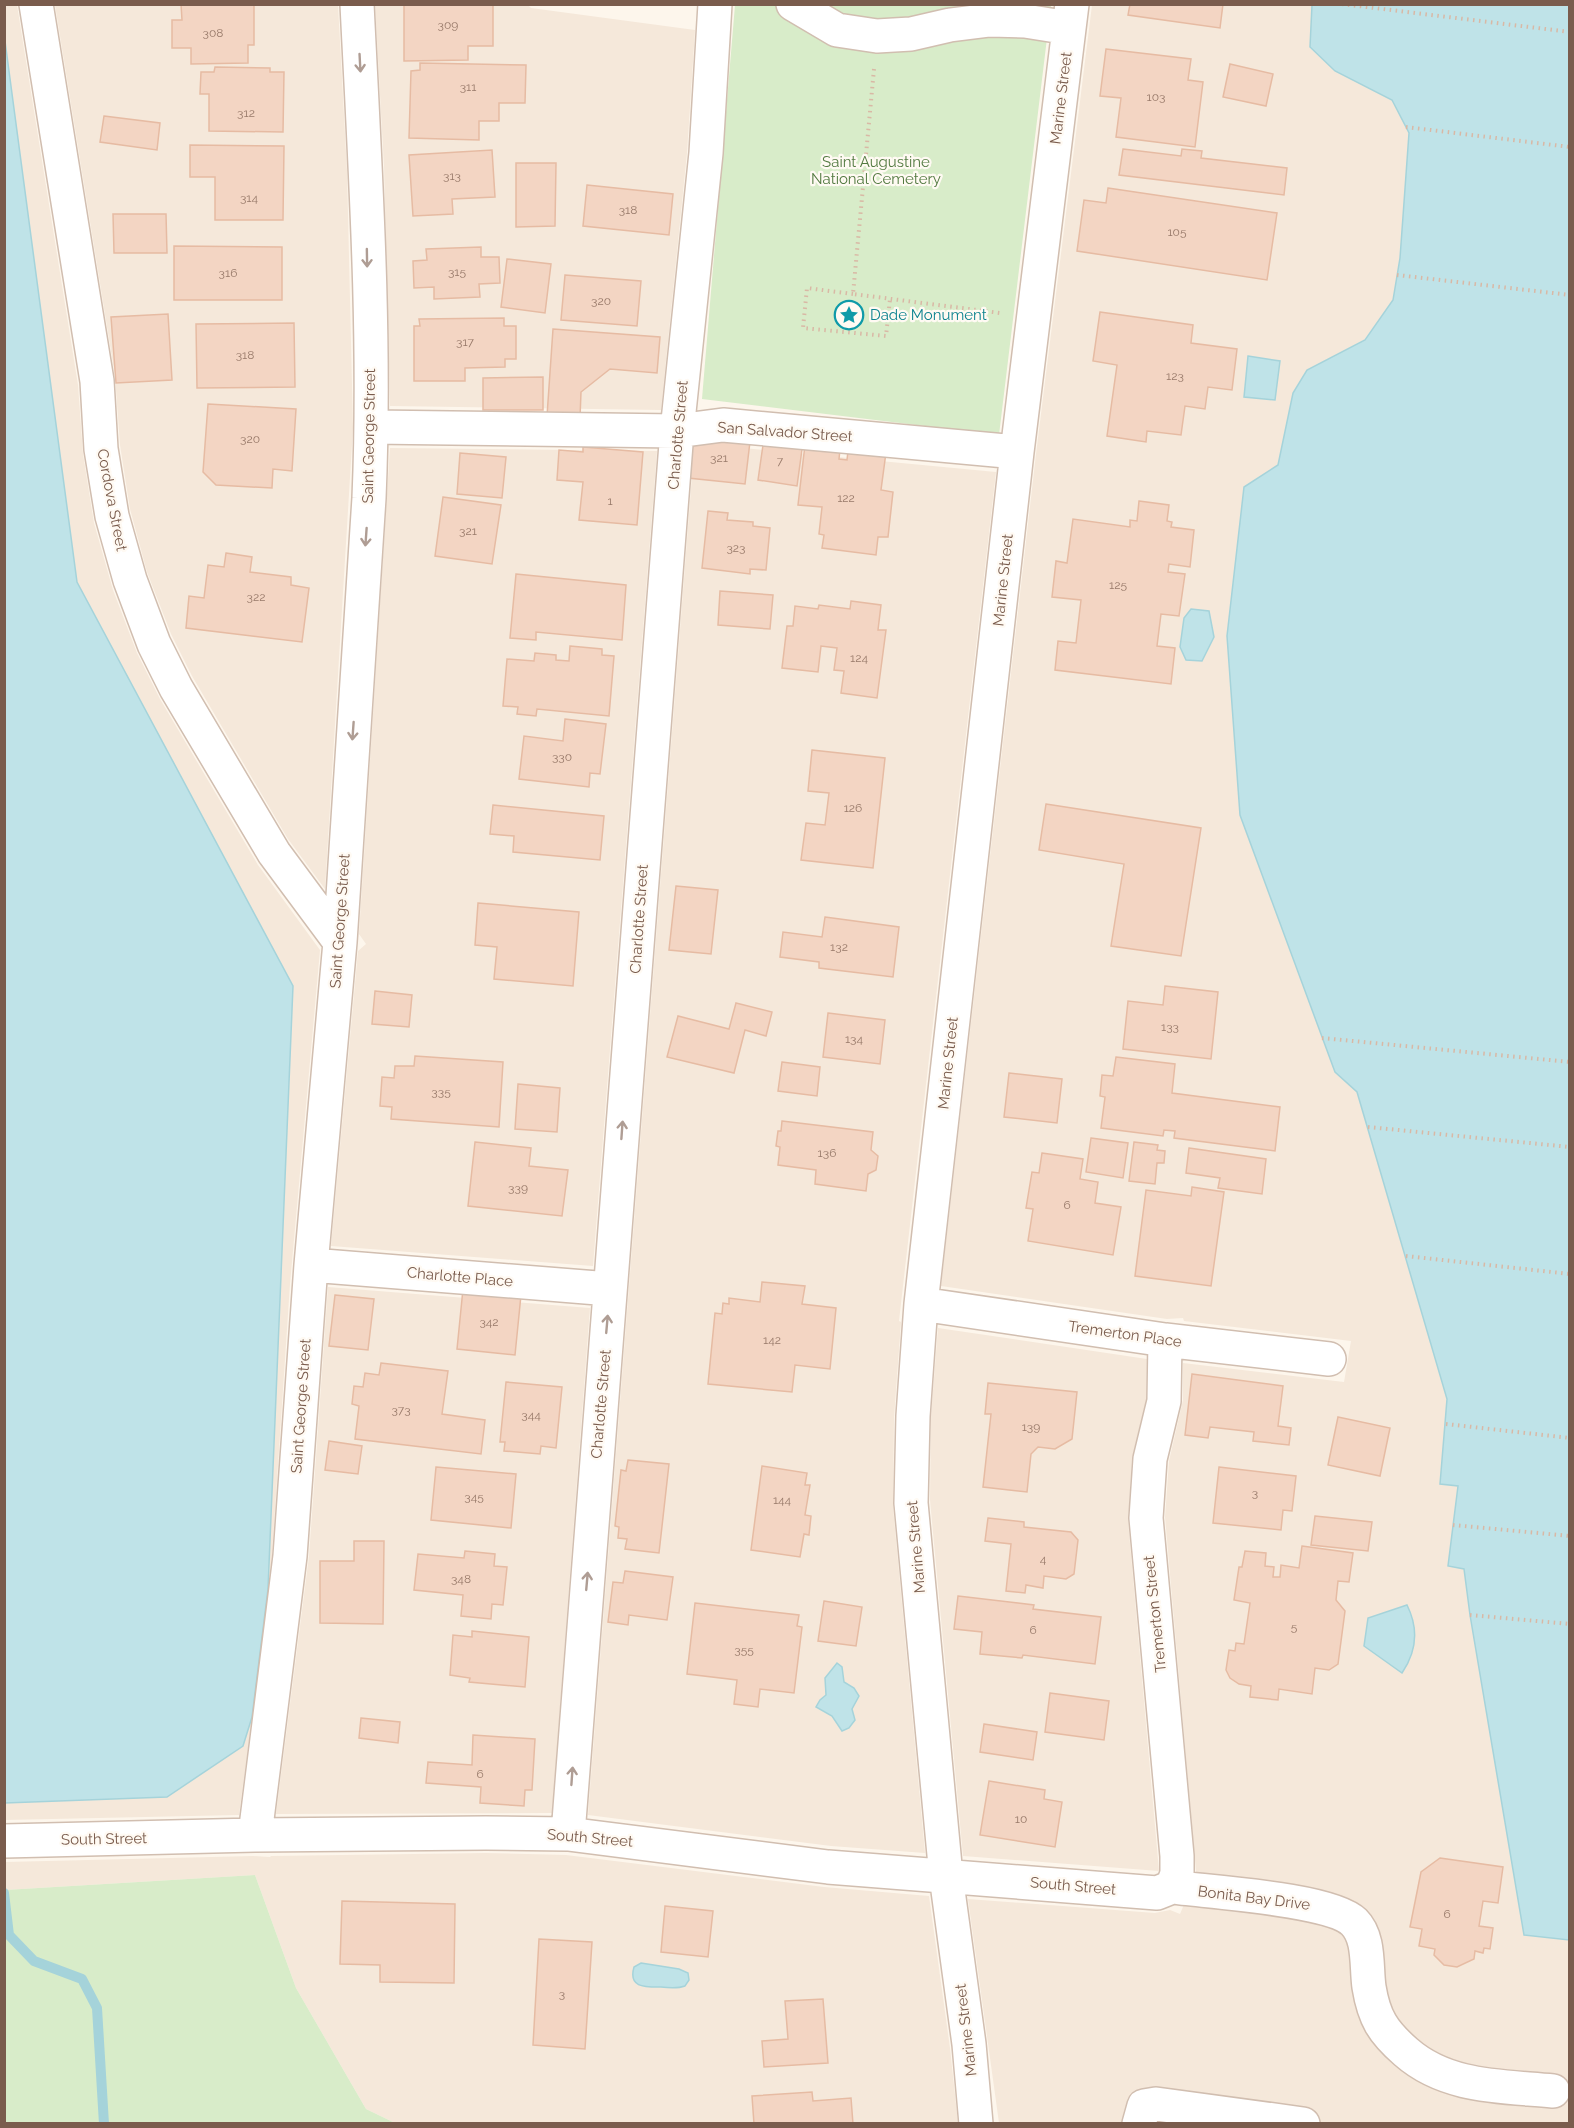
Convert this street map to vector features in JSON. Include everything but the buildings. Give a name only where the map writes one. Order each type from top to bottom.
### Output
[{"type":"street","name":"Cordova Street","points":[[36,4],[97,381],[101,449],[112,516],[130,580],[154,644],[182,698],[274,853],[340,942]]},
{"type":"street","name":"Saint George Street","points":[[255,1835],[290,1556],[311,1265],[340,942],[372,427],[365,168],[357,4]]},
{"type":"street","name":"Charlotte Street","points":[[568,1834],[677,431],[706,153],[715,4]]},
{"type":"street","points":[[793,4],[837,30],[878,36],[912,34],[950,25],[990,20],[1025,21],[1071,16]]},
{"type":"street","name":"Marine Street","points":[[976,2124],[969,2044],[946,1876],[911,1503],[913,1416],[921,1304],[1017,452],[1071,16]]},
{"type":"street","name":"San Salvador Street","points":[[372,427],[677,431],[723,425],[1017,452]]},
{"type":"street","name":"Charlotte Place","points":[[311,1265],[610,1289]]},
{"type":"street","name":"Tremerton Place","points":[[921,1304],[1165,1340],[1329,1359]]},
{"type":"street","name":"Tremerton Street","points":[[1165,1340],[1164,1401],[1150,1459],[1146,1518],[1177,1856],[1178,1874],[1172,1887]]},
{"type":"street","name":"South Street","points":[[9,1841],[255,1835],[568,1834],[828,1867],[1157,1893],[1172,1887]]},
{"type":"street","name":"Bonita Bay Drive","points":[[1172,1887],[1307,1903],[1334,1911],[1354,1921],[1364,1935],[1369,1987],[1375,2016],[1389,2038],[1412,2058],[1441,2075],[1466,2082],[1553,2091]]},
{"type":"street","points":[[1138,2124],[1144,2106],[1156,2104],[1303,2124]]},
{"type":"path","points":[[1342,4],[1569,32]]},
{"type":"path","points":[[853,294],[878,36]]},
{"type":"path","points":[[1406,127],[1569,147]]},
{"type":"path","points":[[1397,275],[1569,295]]},
{"type":"path","points":[[890,299],[886,336],[803,328],[807,288],[1034,317]]},
{"type":"path","points":[[1322,1038],[1569,1062]]},
{"type":"path","points":[[1368,1127],[1569,1147]]},
{"type":"path","points":[[1406,1256],[1569,1274]]},
{"type":"path","points":[[1446,1424],[1569,1438]]},
{"type":"path","points":[[1453,1525],[1569,1536]]},
{"type":"path","points":[[1470,1614],[1569,1624]]},
{"type":"shaded area","points":[[4,5],[17,5],[78,385],[83,454],[94,523],[113,590],[137,653],[160,699],[258,865],[320,950],[290,1284],[268,1589],[293,986],[77,582],[5,41]]},
{"type":"shaded area","points":[[55,5],[338,5],[347,171],[353,428],[325,889],[288,839],[192,676],[171,634],[147,572],[130,509],[120,445],[115,376]]},
{"type":"shaded area","points":[[375,5],[528,5],[531,8],[695,30],[687,153],[661,410],[390,406],[384,166]]},
{"type":"shaded area","points":[[1092,5],[1312,5],[1310,48],[1335,71],[1393,100],[1409,134],[1400,258],[1394,300],[1364,340],[1307,370],[1293,393],[1278,465],[1244,487],[1240,815],[1335,1072],[1357,1092],[1447,1399],[1440,1484],[1458,1486],[1448,1566],[1464,1569],[1524,1935],[1569,1940],[1569,2123],[999,2123],[968,1899],[1155,1913],[1170,1910],[1180,1914],[1196,1872],[1165,1517],[1169,1461],[1183,1400],[1183,1363],[1344,1382],[1351,1341],[1184,1321],[1183,1318],[1167,1319],[941,1286],[1036,454]]},
{"type":"shaded area","points":[[722,446],[996,472],[899,1321],[901,1322],[894,1418],[893,1507],[925,1853],[831,1846],[588,1815],[694,450]]},
{"type":"shaded area","points":[[390,448],[657,451],[593,1266],[331,1246],[358,951],[366,944],[359,934]]},
{"type":"shaded area","points":[[328,1287],[590,1308],[552,1813],[276,1814],[309,1556]]},
{"type":"shaded area","points":[[938,1328],[1147,1359],[1146,1400],[1132,1458],[1128,1521],[1159,1871],[963,1856],[930,1500],[931,1416]]},
{"type":"shaded area","points":[[252,1717],[239,1815],[5,1820],[4,1803],[167,1797],[243,1746]]},
{"type":"shaded area","points":[[485,1853],[566,1855],[824,1887],[929,1896],[958,2123],[395,2123],[366,2109],[296,1988],[255,1875],[5,1890],[5,1862]]},
{"type":"green space","name":"Saint Augustine National Cemetery","points":[[735,5],[1051,5],[999,435],[702,399]]},
{"type":"green space","points":[[255,1875],[296,1988],[366,2109],[395,2123],[5,2123],[5,1890]]},
{"type":"water","points":[[1312,5],[1569,5],[1569,1940],[1524,1935],[1464,1569],[1448,1566],[1458,1486],[1440,1484],[1447,1399],[1357,1092],[1335,1072],[1240,815],[1227,636],[1244,487],[1278,465],[1293,393],[1307,370],[1365,340],[1393,300],[1400,258],[1409,133],[1392,100],[1335,71],[1310,47]]},
{"type":"water","points":[[5,41],[77,582],[293,986],[268,1589],[252,1717],[243,1746],[167,1797],[5,1803]]},
{"type":"water","points":[[1248,356],[1280,361],[1275,400],[1244,397]]},
{"type":"water","points":[[1191,609],[1209,611],[1214,637],[1202,661],[1186,660],[1180,647],[1184,618]]},
{"type":"water","points":[[1407,1605],[1415,1631],[1415,1640],[1411,1656],[1402,1673],[1364,1646],[1368,1618]]},
{"type":"water","points":[[837,1663],[842,1667],[844,1682],[854,1688],[859,1696],[852,1709],[855,1720],[849,1728],[842,1731],[832,1716],[816,1707],[826,1695],[825,1678]]},
{"type":"water","points":[[641,1963],[679,1969],[688,1973],[689,1980],[685,1986],[676,1988],[639,1985],[633,1979],[633,1974],[634,1967]]},
{"type":"waterway","points":[[4,1893],[9,1935],[34,1961],[82,1979],[97,2008],[104,2124]]},
{"type":"place","name":"Dade Monument","points":[[849,315]]}]
